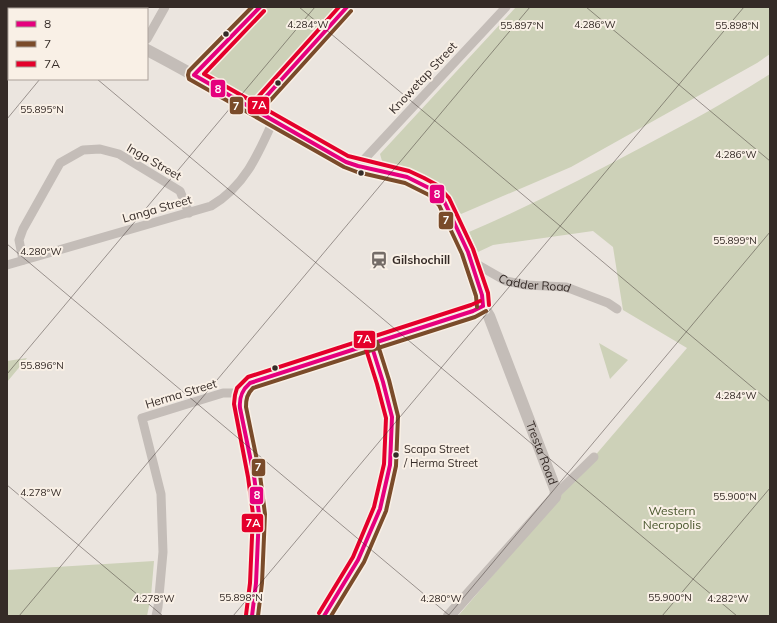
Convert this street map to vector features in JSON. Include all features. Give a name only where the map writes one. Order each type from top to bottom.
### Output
[{"type":"street","points":[[148,37],[165,7]]},
{"type":"street","points":[[194,75],[260,7]]},
{"type":"street","points":[[254,110],[347,7]]},
{"type":"street","name":"Knowetap Street","points":[[358,166],[506,7]]},
{"type":"street","points":[[148,51],[194,75],[273,122],[346,162],[407,177],[433,190],[444,201],[470,257]]},
{"type":"street","name":"Langa Street","points":[[7,265],[212,206],[223,199],[236,186],[256,160],[273,122]]},
{"type":"street","name":"Inga Street","points":[[24,260],[19,240],[24,229],[60,163],[83,150],[100,149],[119,154],[180,191],[189,213]]},
{"type":"street","name":"Tresta Road","points":[[449,616],[555,497],[556,494],[490,316],[483,306],[482,295],[470,257]]},
{"type":"street","name":"Cadder Road","points":[[470,257],[506,281],[526,285],[566,287],[608,303],[617,309]]},
{"type":"street","points":[[252,616],[256,584],[259,514],[254,476],[240,408],[240,393],[250,383],[473,311],[483,306]]},
{"type":"street","points":[[324,616],[358,560],[380,509],[390,466],[392,418],[371,344]]},
{"type":"street","name":"Herma Street","points":[[156,616],[163,552],[161,494],[142,418],[223,394],[240,393]]},
{"type":"street","points":[[556,494],[594,457]]},
{"type":"green space","points":[[263,7],[346,7],[255,108],[197,75]]},
{"type":"green space","points":[[516,7],[770,7],[770,54],[757,63],[571,167],[461,214],[446,194],[427,177],[382,161],[380,154]]},
{"type":"green space","name":"Western Necropolis","points":[[770,74],[770,616],[458,616],[687,348],[623,310],[613,247],[593,231],[493,245],[478,252],[469,232],[537,201],[602,168],[709,111]]},
{"type":"green space","points":[[599,343],[628,360],[610,379]]},
{"type":"green space","points":[[27,358],[7,382],[7,361]]},
{"type":"green space","points":[[154,561],[151,596],[147,616],[7,616],[7,570]]},
{"type":"transit line","name":"7","points":[[252,7],[189,71],[189,79],[344,167],[357,172],[405,183],[429,195],[439,205],[462,254],[476,296],[477,307]]},
{"type":"transit line","name":"8","points":[[260,7],[194,75],[346,162],[407,177],[433,190],[444,201],[468,252],[482,295],[483,306]]},
{"type":"transit line","name":"7A","points":[[250,106],[339,7]]},
{"type":"transit line","name":"8","points":[[254,110],[347,7]]},
{"type":"transit line","name":"7A","points":[[264,11],[204,74],[348,156],[409,171],[437,185],[449,198],[473,249],[488,293],[489,305]]},
{"type":"transit line","name":"7","points":[[258,114],[351,11]]},
{"type":"transit line","name":"7A","points":[[246,615],[250,583],[253,514],[248,477],[234,404],[237,388],[248,377],[480,301]]},
{"type":"transit line","name":"8","points":[[252,616],[256,583],[259,514],[254,476],[240,408],[240,400],[245,388],[250,383],[473,311],[483,306]]},
{"type":"transit line","name":"7","points":[[258,616],[262,583],[265,514],[260,475],[246,407],[249,392],[253,388],[475,317],[486,311]]},
{"type":"transit line","name":"7","points":[[331,616],[364,562],[386,511],[396,466],[398,416],[377,342]]},
{"type":"transit line","name":"8","points":[[324,616],[358,560],[380,509],[390,465],[392,417],[371,344]]},
{"type":"transit line","name":"7A","points":[[319,613],[353,557],[374,507],[384,464],[386,418],[365,346]]},
{"type":"place","name":"Gilshochill","points":[[379,260]]},
{"type":"place","name":"Scapa Street / Herma Street","points":[[396,455]]}]
